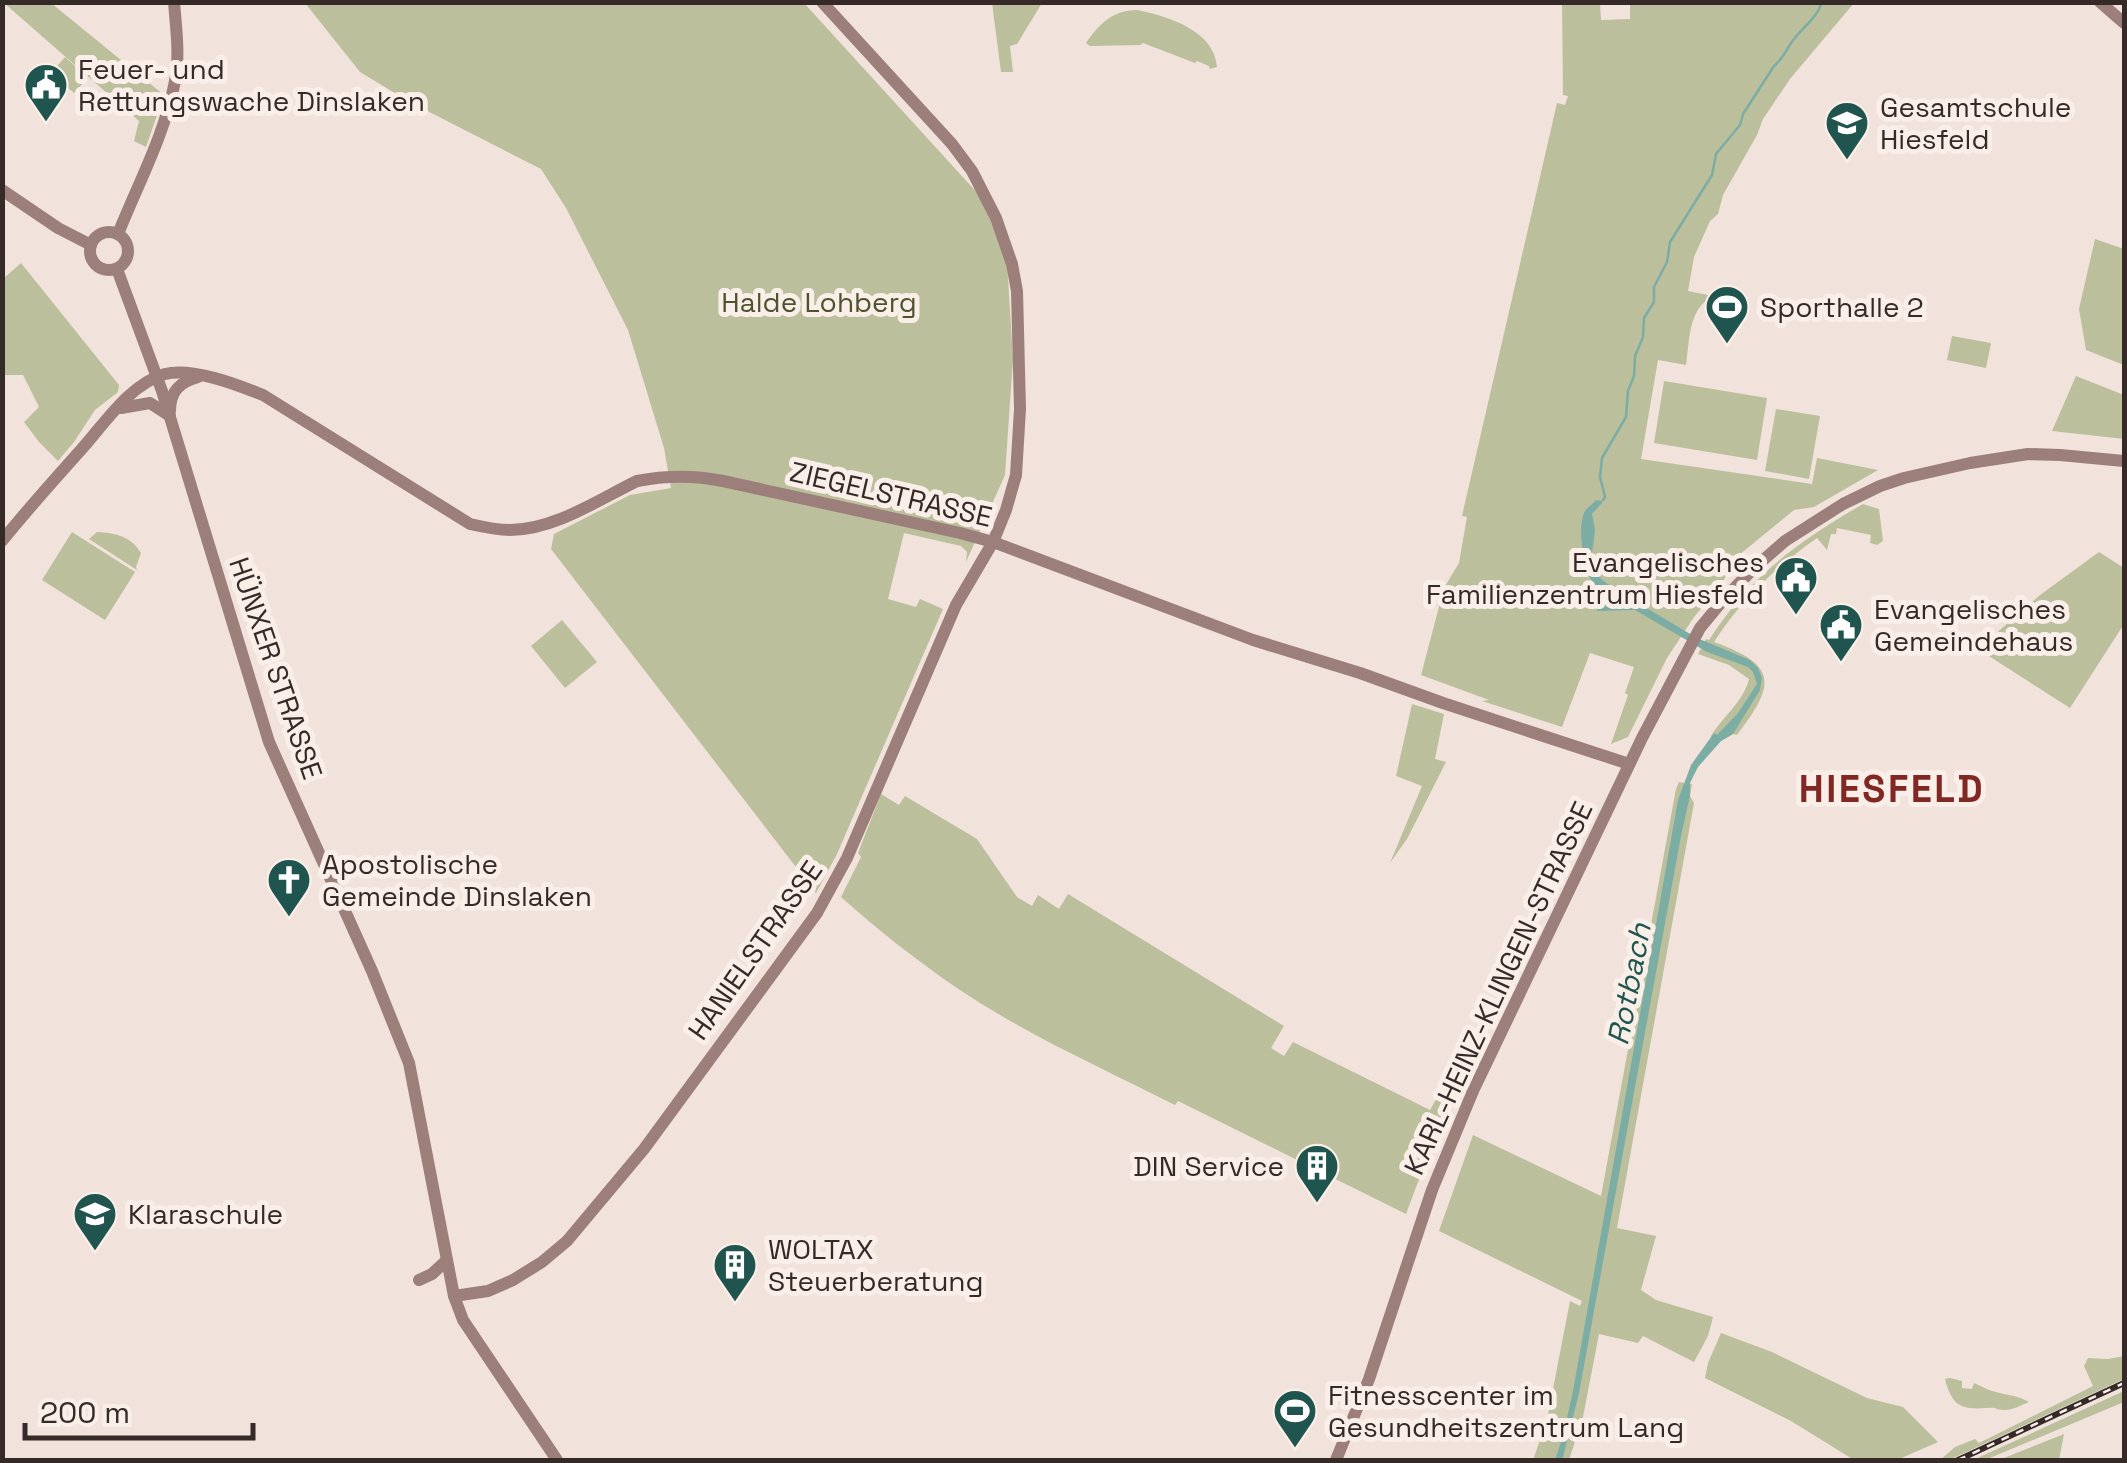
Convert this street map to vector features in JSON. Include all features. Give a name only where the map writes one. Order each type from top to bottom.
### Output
[{"type":"main road","points":[[118,234],[174,86],[174,2]]},
{"type":"main road","name":"HANIELSTRASSE","points":[[454,1296],[488,1291],[512,1280],[567,1241],[644,1149],[817,913],[847,858],[956,605],[993,542],[1016,475],[1020,324],[1007,245],[988,200],[952,144],[822,2]]},
{"type":"main road","points":[[2100,2],[2124,23]]},
{"type":"main road","points":[[2,190],[58,228],[92,244]]},
{"type":"main road","points":[[102,234],[118,234],[128,249],[126,260],[117,268],[105,270],[94,263],[92,244],[102,234]]},
{"type":"main road","name":"HÜNXER STRASSE","points":[[117,268],[158,377],[257,708],[417,1071],[454,1296],[463,1320],[557,1460]]},
{"type":"main road","name":"ZIEGELSTRASSE","points":[[158,377],[175,373],[240,385],[470,524],[515,530],[546,524],[637,481],[697,476],[993,542],[1254,640],[1630,764]]},
{"type":"main road","points":[[170,416],[170,404],[178,387],[201,376]]},
{"type":"main road","points":[[2,541],[118,408],[158,377]]},
{"type":"main road","points":[[118,408],[146,402],[170,416]]},
{"type":"main road","name":"KARL-HEINZ-KLINGEN-STRASSE","points":[[1336,1460],[1369,1379],[1432,1190],[1473,1090],[1700,628],[1754,568],[1785,541],[1843,504],[1904,478],[2028,454],[2124,458]]},
{"type":"main road","points":[[419,1280],[446,1260]]},
{"type":"green space","points":[[4,3],[51,3],[164,95],[146,147],[134,141],[139,121]]},
{"type":"green space","name":"Halde Lohberg","points":[[305,3],[804,3],[981,197],[1007,262],[1013,359],[1005,475],[966,562],[967,552],[961,546],[904,533],[888,599],[916,607],[920,599],[943,609],[837,854],[816,893],[551,549],[554,534],[630,495],[671,488],[664,448],[628,330],[566,208],[541,169],[360,72]]},
{"type":"green space","points":[[992,3],[1042,3],[1017,44],[1010,46],[1013,72],[1001,72]]},
{"type":"green space","points":[[1562,3],[1600,3],[1601,20],[1630,19],[1630,3],[1854,3],[1790,79],[1763,119],[1723,195],[1718,214],[1710,221],[1694,257],[1688,291],[1713,296],[1695,317],[1686,365],[1658,360],[1641,459],[1812,484],[1817,458],[1878,470],[1814,507],[1794,510],[1733,560],[1722,584],[1667,658],[1628,737],[1611,744],[1634,667],[1590,653],[1562,727],[1482,701],[1489,700],[1421,675],[1444,588],[1459,563],[1467,517],[1462,516],[1557,103],[1565,105],[1568,96],[1563,95]]},
{"type":"green space","points":[[1137,10],[1188,27],[1208,44],[1217,67],[1210,69],[1143,43],[1086,43],[1107,19]]},
{"type":"green space","points":[[65,57],[88,78],[74,93],[51,73]]},
{"type":"green space","points":[[2095,239],[2124,249],[2124,365],[2086,350],[2079,309]]},
{"type":"green space","points":[[21,263],[119,385],[118,392],[95,410],[58,461],[24,422],[39,407],[23,375],[3,375],[3,279]]},
{"type":"green space","points":[[1952,336],[1991,343],[1986,368],[1947,360]]},
{"type":"green space","points":[[2076,376],[2124,395],[2124,439],[2052,431]]},
{"type":"green space","points":[[1664,381],[1767,398],[1757,460],[1654,443]]},
{"type":"green space","points":[[1776,409],[1820,416],[1809,479],[1765,471]]},
{"type":"green space","points":[[1863,504],[1879,509],[1883,541],[1877,545],[1870,543],[1871,535],[1837,528],[1827,550],[1817,538],[1761,585],[1714,642],[1760,668],[1764,689],[1737,735],[1721,741],[1714,734],[1710,738],[1742,696],[1749,679],[1729,665],[1698,654],[1706,639],[1777,562]]},
{"type":"green space","points":[[72,532],[135,572],[105,620],[42,580]]},
{"type":"green space","points":[[97,532],[132,543],[141,553],[137,570],[89,539]]},
{"type":"green space","points":[[2099,552],[2124,568],[2124,624],[2070,708],[1978,649],[2040,595]]},
{"type":"green space","points":[[562,620],[597,662],[565,688],[531,646]]},
{"type":"green space","points":[[1412,704],[1444,714],[1435,759],[1446,762],[1407,839],[1390,863],[1422,786],[1396,776]]},
{"type":"green space","points":[[1679,782],[1692,784],[1690,796],[1694,803],[1617,1228],[1656,1236],[1641,1290],[1656,1300],[1713,1317],[1694,1362],[1643,1336],[1638,1343],[1599,1334],[1583,1417],[1569,1460],[1533,1460],[1547,1420],[1570,1301],[1580,1306],[1582,1301],[1439,1231],[1473,1135],[1601,1196]]},
{"type":"green space","points":[[881,794],[899,805],[905,796],[977,839],[1017,897],[1032,906],[1038,895],[1059,909],[1068,894],[1284,1026],[1271,1048],[1284,1056],[1293,1042],[1430,1110],[1454,1068],[1464,1077],[1406,1214],[1037,1035],[957,988],[883,933],[841,897],[861,857],[858,853]]},
{"type":"green space","points":[[1721,1333],[1772,1352],[1867,1398],[1903,1407],[1938,1442],[1897,1460],[1854,1460],[1791,1421],[1705,1378]]},
{"type":"green space","points":[[2124,1356],[2124,1379],[1949,1460],[1940,1460],[1955,1447],[1975,1439],[1979,1443],[2093,1386],[2084,1366],[2088,1358]]},
{"type":"green space","points":[[1945,1379],[1962,1381],[1962,1388],[1972,1389],[1974,1383],[2029,1402],[2008,1410],[1964,1407],[1951,1395]]},
{"type":"green space","points":[[2124,1391],[2124,1402],[1985,1460],[1973,1460]]},
{"type":"green space","points":[[2064,1434],[2059,1460],[1999,1460]]},
{"type":"water","points":[[1596,500],[1602,503],[1592,514],[1592,554],[1601,579],[1697,638],[1750,660],[1762,678],[1760,690],[1733,734],[1721,741],[1698,767],[1690,783],[1579,1393],[1563,1457],[1555,1460],[1573,1391],[1678,800],[1691,765],[1714,733],[1717,735],[1738,713],[1757,684],[1748,667],[1707,652],[1635,610],[1597,611],[1600,597],[1610,598],[1588,574],[1581,534],[1585,511]]},
{"type":"waterway","points":[[1603,500],[1602,458],[1626,417],[1644,318],[1654,302],[1654,287],[1667,262],[1670,242],[1712,175],[1716,154],[1740,125],[1774,66],[1822,2]]},
{"type":"railway","points":[[1958,1460],[2124,1383]]},
{"type":"place","name":"Feuer- und Rettungswache Dinslaken","points":[[46,123]]},
{"type":"place","name":"Gesamtschule Hiesfeld","points":[[1847,161]]},
{"type":"place","name":"Sporthalle 2","points":[[1727,345]]},
{"type":"place","name":"Evangelisches Familienzentrum Hiesfeld","points":[[1796,616]]},
{"type":"place","name":"Evangelisches Gemeindehaus","points":[[1841,663]]},
{"type":"place","name":"Apostolische Gemeinde Dinslaken","points":[[289,918]]},
{"type":"place","name":"DIN Service","points":[[1317,1204]]},
{"type":"place","name":"Klaraschule","points":[[95,1252]]},
{"type":"place","name":"WOLTAX Steuerberatung","points":[[735,1303]]},
{"type":"place","name":"Fitnesscenter im Gesundheitszentrum Lang","points":[[1295,1449]]},
{"type":"district","name":"HIESFELD","points":[[1892,789]]},
{"type":"water label","name":"Rotbach","points":[[1629,984]]}]
